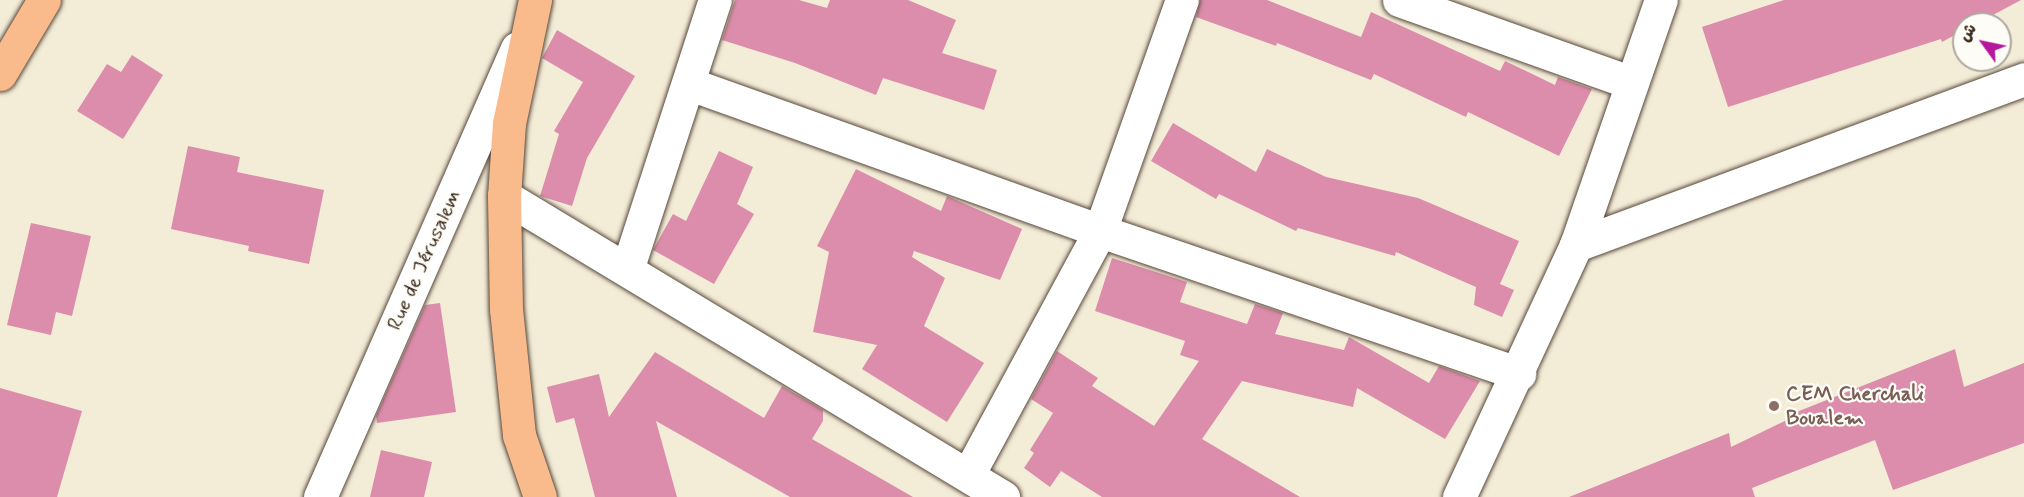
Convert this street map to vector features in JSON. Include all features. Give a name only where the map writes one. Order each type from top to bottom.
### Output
[{"type":"main road","points":[[0,74],[44,0]]},
{"type":"main road","points":[[531,12],[509,123],[504,196],[506,309],[519,435],[540,497]]},
{"type":"street","points":[[628,267],[690,84],[715,0]]},
{"type":"street","points":[[968,476],[1100,231],[1182,0]]},
{"type":"street","points":[[1399,0],[1632,83]]},
{"type":"street","points":[[1458,497],[1519,374],[1576,245],[1661,0]]},
{"type":"street","name":"Rue de Jérusalem","points":[[320,497],[531,12]]},
{"type":"street","points":[[1576,245],[2024,79]]},
{"type":"street","points":[[690,84],[1100,231],[1519,374]]},
{"type":"street","points":[[504,196],[628,267],[1004,497]]},
{"type":"building","points":[[735,0],[799,0],[827,8],[830,0],[908,0],[956,20],[942,53],[997,70],[984,110],[883,78],[876,95],[795,63],[722,40]]},
{"type":"building","points":[[1200,0],[1267,0],[1361,37],[1371,12],[1500,71],[1505,61],[1555,85],[1558,77],[1592,89],[1559,156],[1468,112],[1466,117],[1374,74],[1371,80],[1277,43],[1276,46],[1196,17]]},
{"type":"building","points":[[1784,0],[2021,0],[1998,12],[1952,12],[1952,37],[1942,42],[1941,39],[1728,107],[1702,27]]},
{"type":"building","points":[[557,30],[635,76],[587,158],[572,206],[540,196],[559,134],[554,131],[583,82],[542,58]]},
{"type":"building","points":[[132,55],[163,75],[123,139],[77,111],[107,64],[121,72]]},
{"type":"building","points":[[1173,123],[1256,172],[1267,149],[1326,177],[1418,198],[1519,241],[1500,284],[1514,290],[1502,317],[1474,305],[1476,287],[1396,252],[1395,256],[1298,228],[1296,231],[1219,194],[1216,199],[1151,161]]},
{"type":"building","points":[[188,146],[240,157],[237,172],[324,190],[309,264],[248,251],[249,246],[171,229]]},
{"type":"building","points":[[719,151],[753,167],[737,204],[754,214],[714,284],[653,250],[673,214],[686,221]]},
{"type":"building","points":[[856,169],[941,211],[947,196],[1022,229],[1000,280],[914,251],[912,257],[945,278],[924,326],[984,363],[947,422],[862,369],[877,345],[813,332],[829,252],[817,246]]},
{"type":"building","points":[[31,223],[91,236],[72,316],[56,312],[51,335],[7,325]]},
{"type":"building","points":[[1112,258],[1187,282],[1180,302],[1247,324],[1255,304],[1283,313],[1275,334],[1344,350],[1349,337],[1429,383],[1439,366],[1480,381],[1445,439],[1357,388],[1353,407],[1242,381],[1202,439],[1300,497],[1102,497],[1061,471],[1050,487],[1024,468],[1034,453],[1030,450],[1053,413],[1031,399],[1057,351],[1098,378],[1092,386],[1154,426],[1199,361],[1180,355],[1185,341],[1095,311]]},
{"type":"building","points":[[440,303],[456,412],[377,423],[376,416],[425,305]]},
{"type":"building","points":[[1955,349],[1964,387],[2024,363],[2024,443],[1893,490],[1875,440],[1752,488],[1755,497],[1569,497],[1729,433],[1731,447],[1791,418],[1789,415]]},
{"type":"building","points":[[655,352],[764,418],[782,386],[823,410],[823,421],[812,439],[913,497],[790,497],[656,421],[677,497],[595,497],[574,418],[556,423],[547,387],[599,374],[609,417]]},
{"type":"building","points":[[0,388],[82,411],[57,497],[0,497]]},
{"type":"building","points":[[381,450],[432,462],[424,497],[370,497]]},
{"type":"place","name":"CEM Cherchali Boualem","points":[[1774,406]]}]
